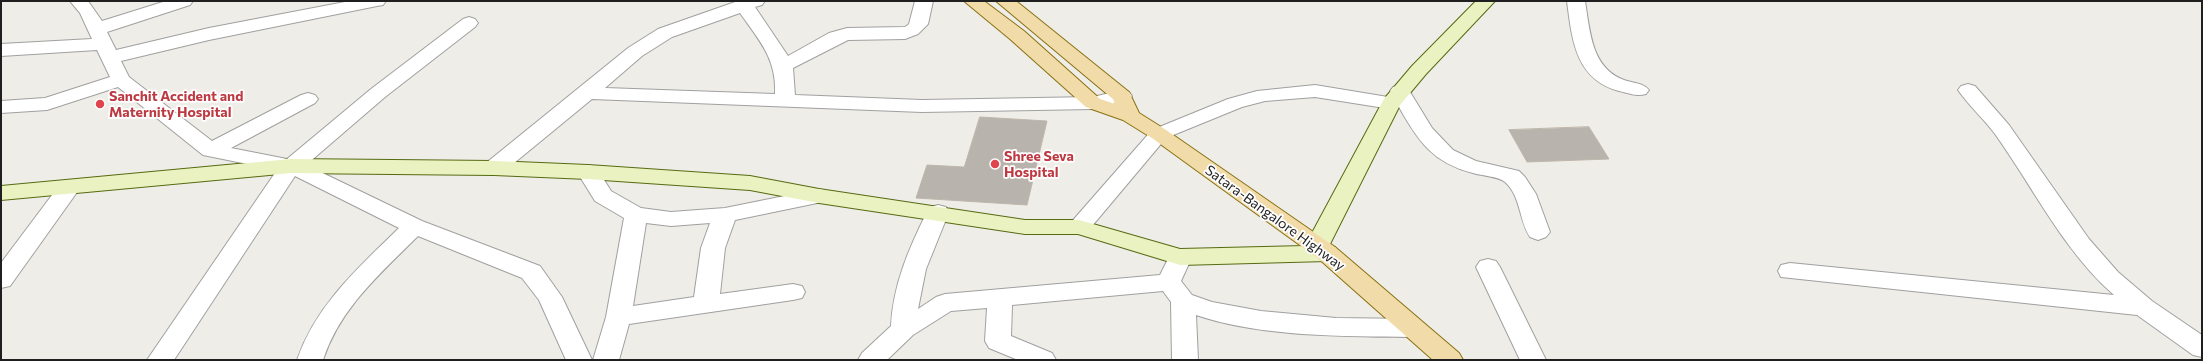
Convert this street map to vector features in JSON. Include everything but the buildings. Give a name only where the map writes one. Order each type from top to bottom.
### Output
[{"type":"main road","points":[[973,1],[1017,35],[1093,104]]},
{"type":"main road","name":"Satara-Bangalore Highway","points":[[1005,1],[1159,134],[1322,249],[1411,328],[1450,360]]},
{"type":"street","points":[[79,1],[88,12],[121,80],[210,150],[291,166],[414,226],[531,272],[550,297],[579,360]]},
{"type":"street","points":[[104,43],[184,1]]},
{"type":"street","points":[[1,50],[209,34],[320,6],[377,1]]},
{"type":"street","points":[[783,66],[836,37],[847,34],[905,33],[914,30],[919,24],[924,1]]},
{"type":"street","points":[[1,193],[69,188],[291,166],[494,168],[588,172],[750,183],[819,196],[938,212],[1025,227],[1079,227],[1180,257],[1322,249],[1396,97],[1419,70],[1486,1]]},
{"type":"street","points":[[1576,1],[1588,58],[1595,70],[1605,79],[1616,84],[1639,90]]},
{"type":"street","points":[[494,168],[635,52],[665,33],[750,3],[783,66],[786,101]]},
{"type":"street","points":[[160,360],[291,166],[378,93],[469,23]]},
{"type":"street","points":[[1,107],[47,104],[121,80]]},
{"type":"street","points":[[1079,227],[1159,134],[1234,103],[1264,95],[1315,90],[1396,97],[1426,136],[1442,152],[1455,160],[1511,176],[1518,182],[1524,193],[1538,232]]},
{"type":"street","points":[[1968,90],[2002,129],[2081,244],[2109,278],[2143,307],[2202,348]]},
{"type":"street","points":[[587,93],[922,106],[1093,104],[1126,106]]},
{"type":"street","points":[[210,150],[308,99]]},
{"type":"street","points":[[588,172],[603,196],[636,215],[671,219],[725,215],[819,196]]},
{"type":"street","points":[[1,280],[69,188]]},
{"type":"street","points":[[904,329],[903,308],[923,241],[938,212]]},
{"type":"street","points":[[606,360],[620,317],[636,215]]},
{"type":"street","points":[[706,304],[713,248],[725,215]]},
{"type":"street","points":[[310,360],[312,348],[322,327],[350,292],[414,226]]},
{"type":"street","points":[[1180,257],[1176,292],[1185,360]]},
{"type":"street","points":[[1488,267],[1533,360]]},
{"type":"street","points":[[1790,271],[2143,307]]},
{"type":"street","points":[[620,317],[793,292]]},
{"type":"street","points":[[871,360],[904,329],[945,303],[1000,298],[1176,292],[1209,310],[1261,320],[1336,327],[1411,328]]},
{"type":"street","points":[[1000,298],[998,341],[1043,360]]},
{"type":"place","name":"Sanchit Accident and Maternity Hospital","points":[[100,104]]},
{"type":"place","name":"Shree Seva Hospital","points":[[995,164]]}]
